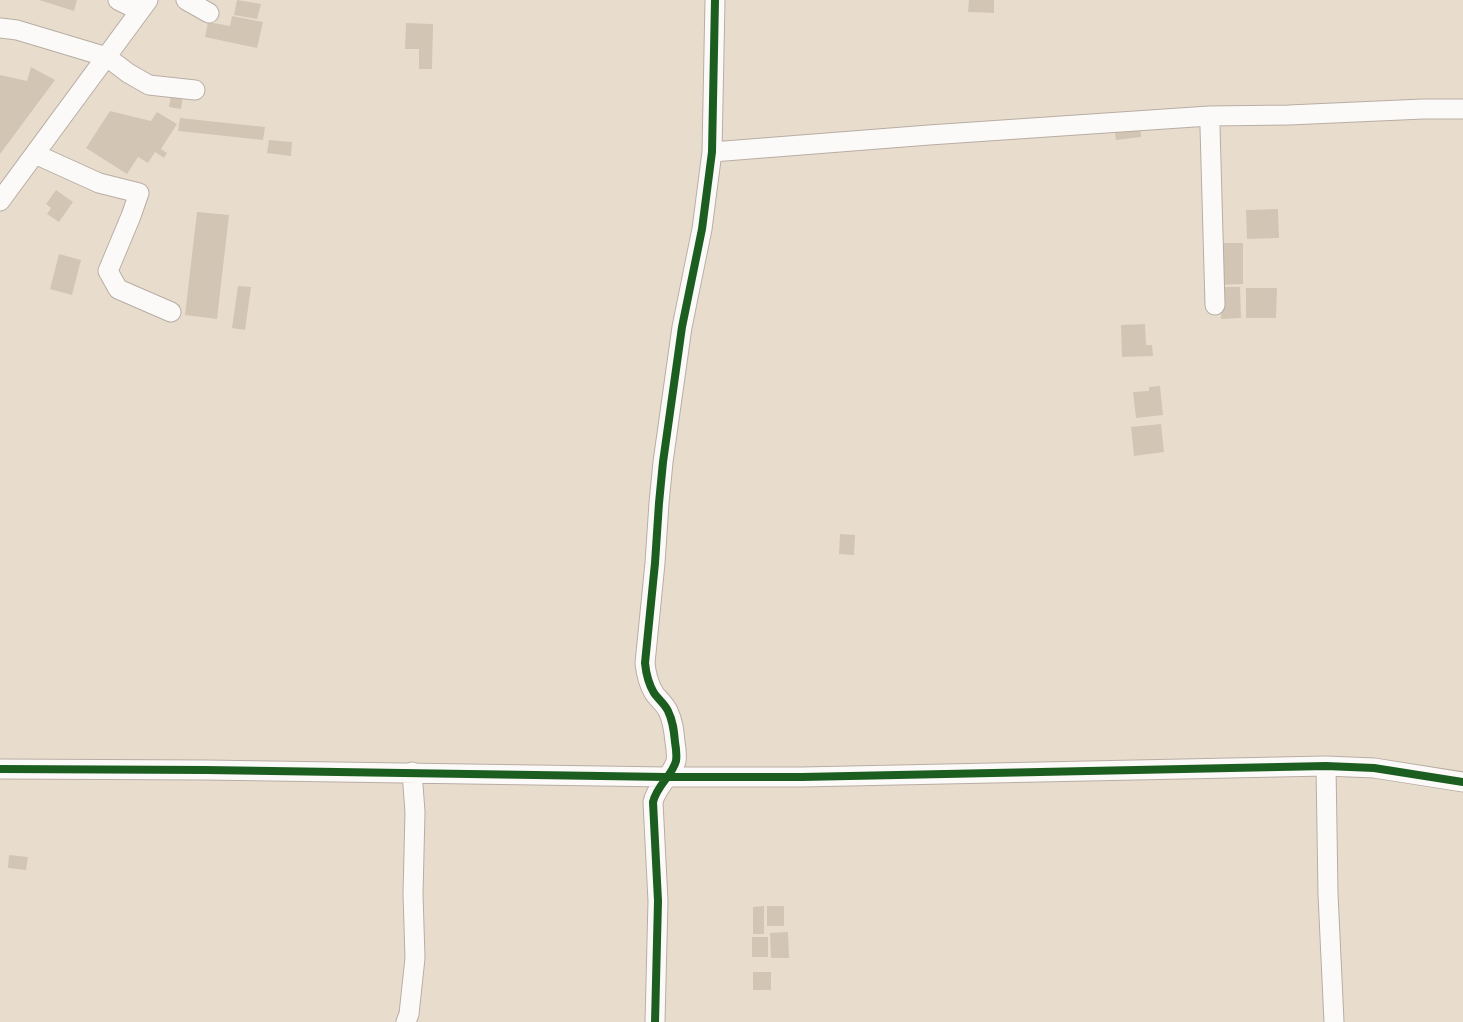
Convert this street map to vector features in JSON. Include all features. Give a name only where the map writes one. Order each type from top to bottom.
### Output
[{"type":"street","points":[[0,201],[144,6],[118,0]]},
{"type":"street","points":[[186,0],[209,13]]},
{"type":"street","points":[[655,1022],[658,901],[653,802],[655,793],[676,762],[674,730],[669,713],[649,683],[645,663],[657,546],[663,462],[682,327],[702,229],[712,152],[715,0]]},
{"type":"street","points":[[0,28],[17,30],[107,56],[128,73],[148,85],[195,90]]},
{"type":"street","points":[[712,152],[1208,116],[1463,109]]},
{"type":"street","points":[[1208,116],[1210,127],[1215,305]]},
{"type":"street","points":[[35,154],[99,183],[139,193],[108,271],[118,289],[171,312]]},
{"type":"street","points":[[1326,766],[1328,894],[1334,1022]]},
{"type":"street","points":[[0,769],[812,777],[1326,766],[1374,768],[1463,782]]},
{"type":"street","points":[[406,1022],[415,958],[413,894],[415,812],[412,772]]},
{"type":"building","points":[[39,0],[77,0],[74,11]]},
{"type":"building","points":[[237,0],[261,4],[257,19],[234,15]]},
{"type":"building","points":[[969,0],[994,0],[994,13],[968,12]]},
{"type":"building","points":[[232,16],[263,22],[257,48],[205,37],[208,22],[230,26]]},
{"type":"building","points":[[406,23],[433,24],[432,69],[419,69],[419,49],[405,49]]},
{"type":"building","points":[[31,67],[55,80],[0,154],[0,75],[27,81]]},
{"type":"building","points":[[171,95],[183,96],[181,109],[169,107]]},
{"type":"building","points":[[110,111],[151,121],[157,112],[177,124],[161,149],[167,153],[164,158],[155,152],[148,163],[138,157],[127,174],[86,148]]},
{"type":"building","points":[[180,118],[265,127],[263,140],[178,131]]},
{"type":"building","points":[[1140,124],[1141,137],[1116,140],[1114,127]]},
{"type":"building","points":[[269,140],[292,142],[291,156],[267,153]]},
{"type":"building","points":[[56,190],[73,202],[59,222],[47,214],[51,208],[46,204]]},
{"type":"building","points":[[1278,209],[1279,238],[1247,239],[1246,210]]},
{"type":"building","points":[[197,212],[229,215],[217,319],[185,315]]},
{"type":"building","points":[[1217,243],[1243,243],[1243,284],[1217,285]]},
{"type":"building","points":[[59,254],[81,260],[72,295],[50,289]]},
{"type":"building","points":[[238,286],[251,287],[245,330],[232,328]]},
{"type":"building","points":[[1221,287],[1240,287],[1241,318],[1221,319]]},
{"type":"building","points":[[1246,288],[1277,288],[1276,318],[1246,318]]},
{"type":"building","points":[[1145,324],[1146,345],[1152,345],[1153,356],[1122,357],[1121,325]]},
{"type":"building","points":[[1160,386],[1163,415],[1136,418],[1133,392],[1149,391],[1149,387]]},
{"type":"building","points":[[1161,424],[1164,452],[1134,456],[1131,427]]},
{"type":"building","points":[[840,534],[855,535],[854,555],[839,554]]},
{"type":"building","points":[[9,855],[28,857],[26,870],[8,868]]},
{"type":"building","points":[[764,906],[764,934],[753,934],[753,907]]},
{"type":"building","points":[[767,906],[784,906],[784,926],[767,926]]},
{"type":"building","points":[[788,932],[789,958],[771,958],[770,933]]},
{"type":"building","points":[[752,937],[768,937],[768,957],[752,957]]},
{"type":"building","points":[[753,972],[771,972],[771,990],[753,990]]},
{"type":"cycle path","points":[[655,1022],[658,901],[653,802],[674,766],[676,754],[671,719],[667,708],[652,689],[645,663],[663,462],[682,327],[702,229],[712,152],[715,0]]},
{"type":"cycle path","points":[[0,769],[802,777],[1326,766],[1374,768],[1463,782]]}]
